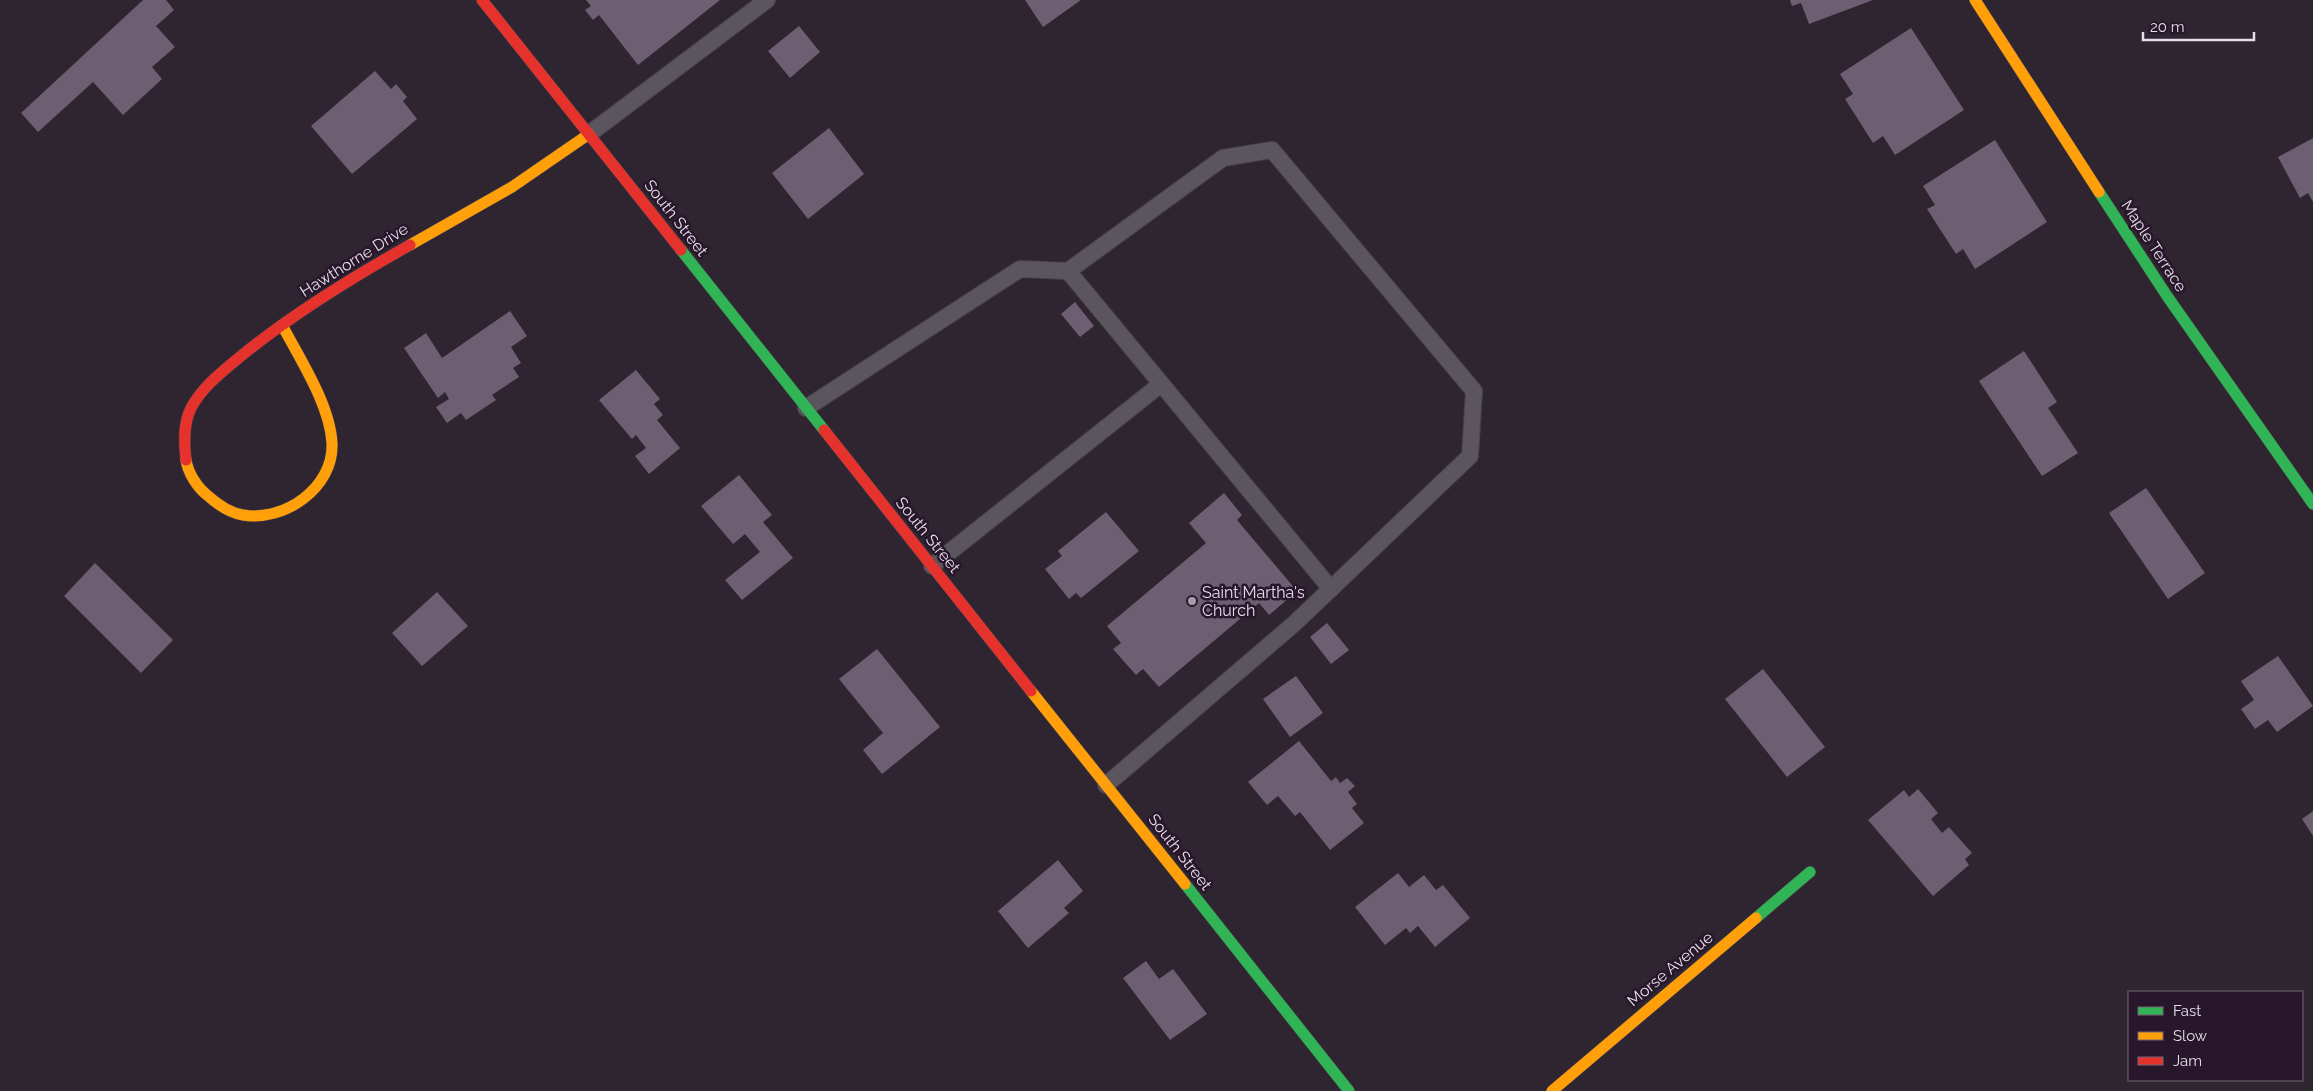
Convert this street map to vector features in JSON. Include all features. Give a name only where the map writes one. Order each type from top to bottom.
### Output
[{"type":"street","name":"South Street","points":[[482,0],[1349,1091]]},
{"type":"street","name":"Maple Terrace","points":[[1975,0],[2167,296],[2313,504]]},
{"type":"street","name":"Hawthorne Drive","points":[[282,325],[328,420],[332,443],[328,467],[322,480],[307,499],[287,511],[264,517],[233,513],[210,501],[193,480],[183,454],[185,425],[193,404],[214,379],[249,349],[282,325],[403,248],[513,186],[589,134]]},
{"type":"street","name":"Morse Avenue","points":[[1552,1091],[1810,872]]},
{"type":"lane","points":[[589,134],[767,0]]},
{"type":"lane","points":[[806,408],[1020,269],[1068,271],[1224,158],[1272,150],[1474,391],[1470,456],[1295,623],[1106,785]]},
{"type":"lane","points":[[1068,271],[1331,590]]},
{"type":"lane","points":[[932,566],[1161,384]]},
{"type":"building","points":[[143,0],[166,0],[174,10],[156,26],[175,47],[152,67],[162,79],[123,115],[93,82],[38,132],[21,113]]},
{"type":"building","points":[[586,0],[720,0],[638,65],[599,15],[593,20],[585,10],[591,6]]},
{"type":"building","points":[[1025,0],[1081,0],[1043,27]]},
{"type":"building","points":[[1790,0],[1873,0],[1809,24],[1801,3],[1792,6]]},
{"type":"building","points":[[799,26],[820,52],[790,78],[768,51]]},
{"type":"building","points":[[1911,28],[1964,110],[1895,155],[1883,136],[1873,143],[1845,99],[1853,94],[1840,74]]},
{"type":"building","points":[[375,71],[391,89],[396,84],[407,97],[403,101],[417,119],[352,174],[311,126]]},
{"type":"building","points":[[829,128],[864,174],[808,219],[772,173]]},
{"type":"building","points":[[2313,138],[2313,202],[2308,193],[2300,198],[2278,157]]},
{"type":"building","points":[[1995,140],[2047,222],[1975,269],[1963,249],[1956,254],[1927,209],[1935,205],[1923,186]]},
{"type":"building","points":[[1075,302],[1094,326],[1080,337],[1061,314]]},
{"type":"building","points":[[510,311],[527,336],[511,347],[521,363],[513,368],[519,377],[492,395],[496,400],[466,420],[461,413],[447,423],[436,407],[449,399],[445,392],[438,398],[404,348],[426,333],[442,358]]},
{"type":"building","points":[[2024,351],[2057,402],[2048,408],[2078,453],[2042,476],[1979,381]]},
{"type":"building","points":[[636,370],[660,399],[654,404],[663,415],[657,420],[680,448],[649,474],[635,456],[646,448],[636,435],[632,439],[599,400]]},
{"type":"building","points":[[739,475],[772,515],[763,522],[793,558],[742,600],[725,580],[760,552],[745,534],[733,544],[701,506]]},
{"type":"building","points":[[2146,488],[2205,573],[2168,599],[2109,513]]},
{"type":"building","points":[[1224,493],[1242,515],[1237,520],[1297,591],[1269,615],[1259,603],[1159,687],[1143,669],[1136,675],[1113,649],[1121,643],[1107,626],[1206,543],[1189,523]]},
{"type":"building","points":[[1106,512],[1139,551],[1081,598],[1076,593],[1069,599],[1045,569],[1062,556],[1058,551]]},
{"type":"building","points":[[95,563],[173,640],[141,673],[64,596]]},
{"type":"building","points":[[437,592],[468,626],[422,666],[392,633]]},
{"type":"building","points":[[1327,623],[1349,650],[1331,664],[1310,637]]},
{"type":"building","points":[[877,649],[940,727],[882,774],[863,750],[883,733],[839,679]]},
{"type":"building","points":[[2278,656],[2313,706],[2277,732],[2268,720],[2255,729],[2241,709],[2254,700],[2241,681]]},
{"type":"building","points":[[1763,669],[1825,747],[1787,777],[1725,699]]},
{"type":"building","points":[[1296,676],[1323,713],[1290,737],[1263,699]]},
{"type":"building","points":[[1299,741],[1331,781],[1336,777],[1340,783],[1347,778],[1355,786],[1348,792],[1357,804],[1352,808],[1364,823],[1330,850],[1300,812],[1295,816],[1278,796],[1267,805],[1248,782]]},
{"type":"building","points":[[1918,789],[1938,813],[1931,819],[1942,833],[1949,827],[1972,853],[1965,859],[1969,865],[1933,896],[1868,820],[1904,790],[1909,797]]},
{"type":"building","points":[[2313,811],[2313,836],[2302,819]]},
{"type":"building","points":[[1058,860],[1083,891],[1064,908],[1069,913],[1028,948],[998,911]]},
{"type":"building","points":[[1398,873],[1409,887],[1424,875],[1436,890],[1443,885],[1470,918],[1435,947],[1418,926],[1410,933],[1406,928],[1385,945],[1355,907]]},
{"type":"building","points":[[1146,961],[1159,979],[1173,969],[1207,1014],[1170,1040],[1123,978]]},
{"type":"traffic: fast","points":[[2099,192],[2167,296],[2313,504]]},
{"type":"traffic: fast","points":[[681,250],[824,430]]},
{"type":"traffic: fast","points":[[1756,918],[1810,872]]},
{"type":"traffic: fast","points":[[1185,884],[1349,1091]]},
{"type":"traffic: slow","points":[[1975,0],[2099,192]]},
{"type":"traffic: slow","points":[[410,245],[512,187],[589,134]]},
{"type":"traffic: slow","points":[[186,460],[191,475],[203,492],[224,508],[243,515],[259,516],[290,507],[316,487],[325,474],[330,459],[332,443],[330,428],[313,382],[282,325]]},
{"type":"traffic: slow","points":[[1031,691],[1185,884]]},
{"type":"traffic: slow","points":[[1552,1091],[1756,918]]},
{"type":"traffic: jam","points":[[482,0],[681,250]]},
{"type":"traffic: jam","points":[[186,460],[185,434],[188,414],[201,393],[213,380],[261,340],[302,311],[366,270],[410,245]]},
{"type":"traffic: jam","points":[[824,430],[1031,691]]},
{"type":"place","name":"Saint Martha's Church","points":[[1192,601]]}]
